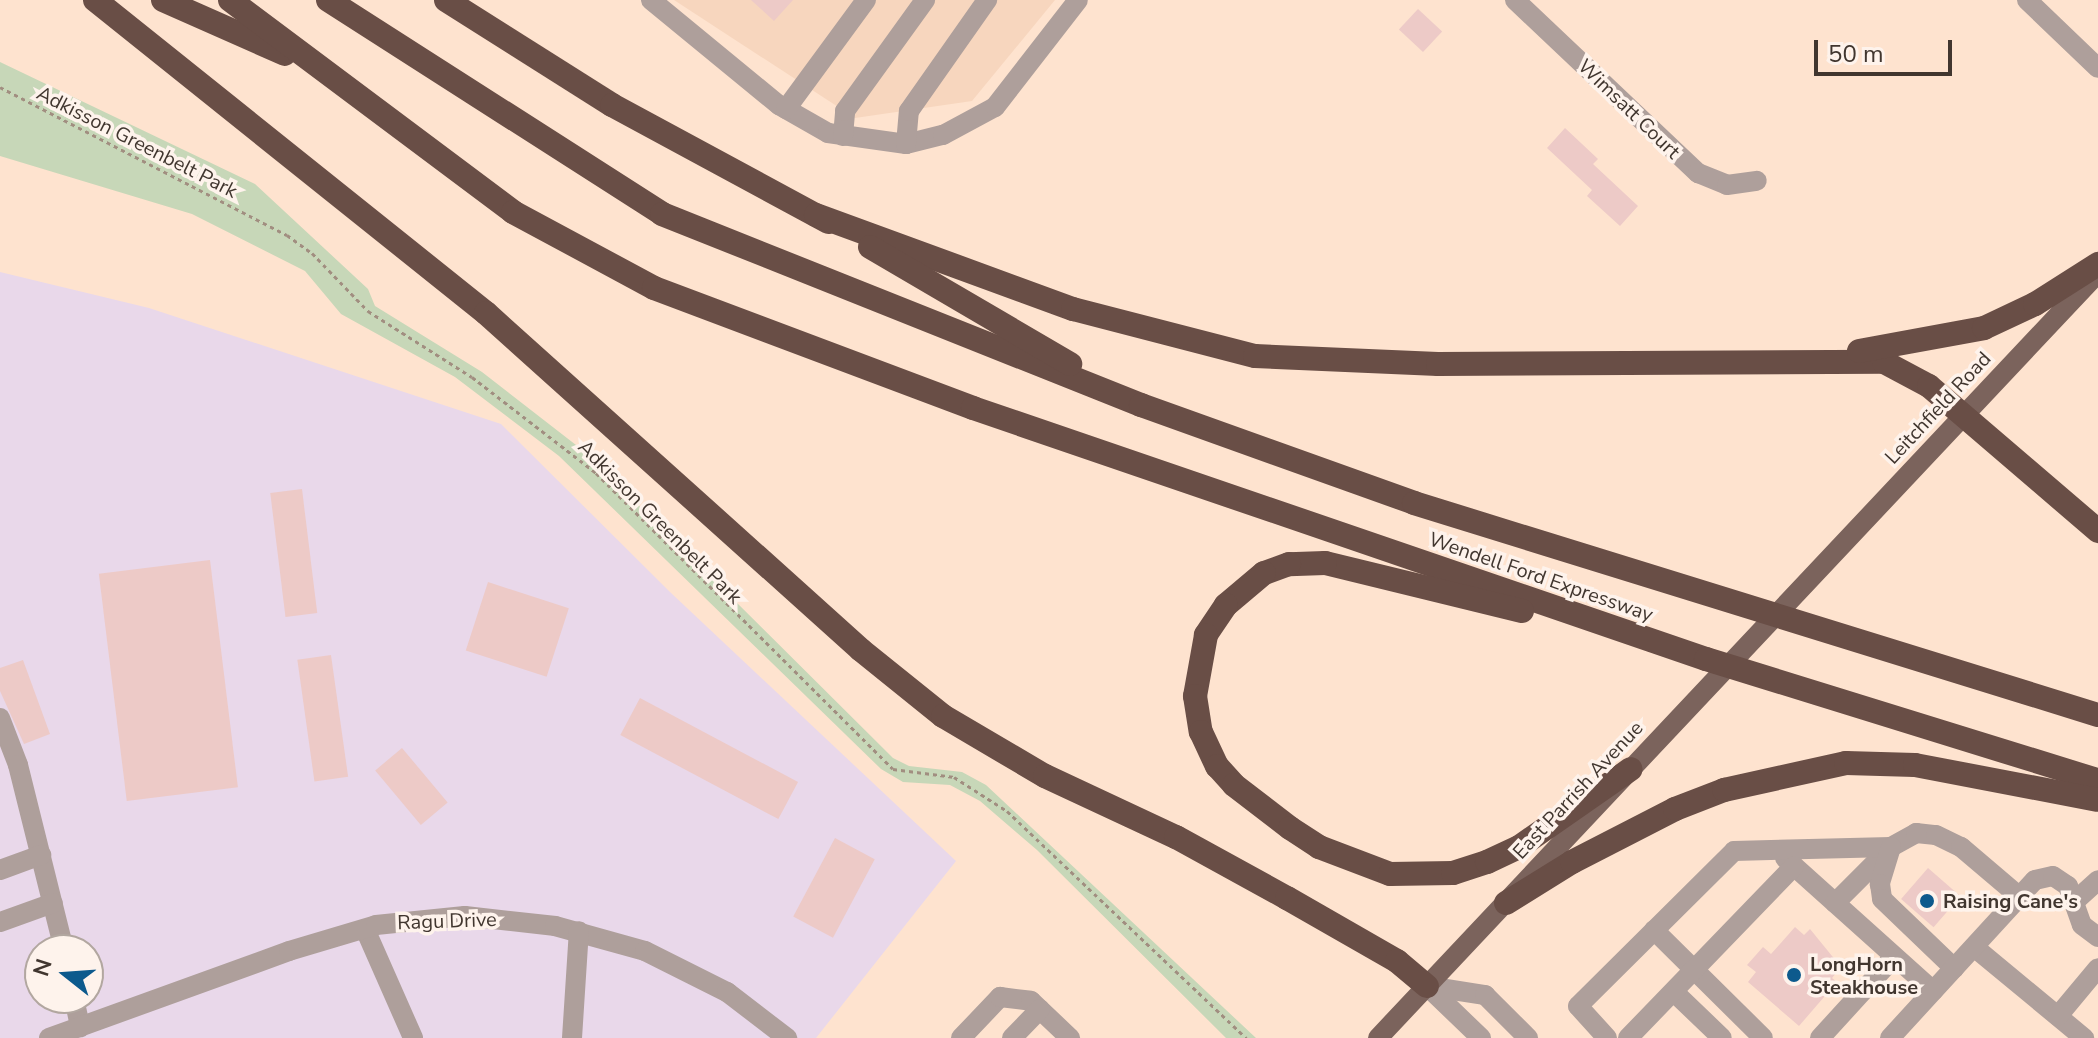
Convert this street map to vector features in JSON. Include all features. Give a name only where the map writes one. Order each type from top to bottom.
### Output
[{"type":"highway","points":[[95,0],[486,313],[861,650],[943,716],[1045,776],[1176,837],[1287,898],[1397,961],[1427,986]]},
{"type":"highway","points":[[163,0],[320,69]]},
{"type":"highway","points":[[230,0],[320,69]]},
{"type":"highway","points":[[328,0],[662,214],[1141,405]]},
{"type":"highway","points":[[446,0],[612,105],[816,215],[1141,405]]},
{"type":"highway","name":"Wendell Ford Expressway","points":[[320,69],[513,212],[654,288],[973,408],[1706,659],[2098,780]]},
{"type":"highway","points":[[816,215],[1073,309],[1255,356],[1438,364],[1809,359],[1898,366],[2098,531]]},
{"type":"highway","points":[[1809,359],[1984,328],[2035,304],[2098,264]]},
{"type":"highway","name":"Wendell Ford Expressway","points":[[1141,405],[1414,503],[2098,715]]},
{"type":"highway","points":[[1631,769],[1519,847],[1487,862],[1453,873],[1413,875],[1362,865],[1290,828],[1217,766],[1201,732],[1195,696],[1206,635],[1226,605],[1264,573],[1289,564],[1325,563],[1706,659]]},
{"type":"highway","points":[[1506,903],[1572,862],[1675,809],[1724,790],[1846,763],[1915,765],[2098,800]]},
{"type":"main road","name":"Leitchfield Road","points":[[1813,576],[2098,273]]},
{"type":"main road","name":"East Parrish Avenue","points":[[1378,1038],[1813,576]]},
{"type":"street","points":[[651,0],[786,109],[843,136],[906,144],[943,135],[995,107],[1078,0]]},
{"type":"street","points":[[786,109],[866,0]]},
{"type":"street","points":[[843,136],[845,111],[925,0]]},
{"type":"street","points":[[906,144],[909,111],[987,0]]},
{"type":"street","name":"Wimsatt Court","points":[[1515,0],[1698,173],[1727,185],[1757,181]]},
{"type":"street","points":[[2027,0],[2098,68]]},
{"type":"street","points":[[0,718],[41,855],[60,934]]},
{"type":"street","points":[[1835,903],[1891,847],[1916,833],[1936,835],[1961,847],[2020,897]]},
{"type":"street","points":[[1773,847],[1933,991]]},
{"type":"street","points":[[1607,1038],[1578,1006],[1734,851],[1773,847],[1891,847]]},
{"type":"street","points":[[1891,847],[1880,884],[1882,899],[1954,968]]},
{"type":"street","points":[[0,870],[41,855]]},
{"type":"street","points":[[1628,1038],[1794,866]]},
{"type":"street","points":[[1890,1038],[2035,880],[2053,876],[2068,886],[2084,908]]},
{"type":"street","points":[[2097,885],[2084,908],[2082,925],[2098,937]]},
{"type":"street","points":[[0,922],[53,903]]},
{"type":"street","name":"Ragu Drive","points":[[49,1038],[289,951],[365,929],[465,916],[579,931],[687,970],[765,1018],[787,1038]]},
{"type":"street","points":[[365,929],[413,1038]]},
{"type":"street","points":[[1654,930],[1763,1038]]},
{"type":"street","points":[[572,1038],[579,931]]},
{"type":"street","points":[[1974,947],[2084,1038]]},
{"type":"street","points":[[1820,1038],[1894,957]]},
{"type":"street","points":[[2058,1016],[2098,968]]},
{"type":"street","points":[[1427,986],[1481,1038]]},
{"type":"street","points":[[1427,986],[1485,995],[1528,1038]]},
{"type":"street","points":[[1674,992],[1722,1038]]},
{"type":"street","points":[[961,1038],[1000,997],[1031,1001],[1070,1038]]},
{"type":"street","points":[[1012,1038],[1040,1009]]},
{"type":"street","points":[[77,1014],[80,1027]]},
{"type":"path","name":"Adkisson Greenbelt Park","points":[[0,87],[287,235],[312,253],[368,311],[472,377],[596,473],[893,769],[954,777],[1007,811],[1246,1038]]},
{"type":"shaded area","points":[[674,0],[1055,0],[972,101],[855,118]]},
{"type":"shaded area","points":[[0,272],[149,308],[501,424],[670,592],[956,861],[816,1038],[0,1038]]},
{"type":"green space","points":[[0,62],[255,184],[368,289],[375,306],[482,372],[585,452],[893,758],[909,766],[962,772],[986,785],[1256,1038],[1226,1038],[1037,850],[980,801],[950,785],[903,782],[881,769],[559,456],[455,377],[341,314],[305,271],[192,214],[0,156]]},
{"type":"building","points":[[751,0],[793,0],[774,21]]},
{"type":"building","points":[[1418,9],[1442,32],[1423,52],[1399,29]]},
{"type":"building","points":[[1565,128],[1598,159],[1593,164],[1638,206],[1620,226],[1587,196],[1592,190],[1547,148]]},
{"type":"building","points":[[302,489],[317,613],[285,617],[270,493]]},
{"type":"building","points":[[210,560],[238,787],[127,801],[99,574]]},
{"type":"building","points":[[488,582],[569,608],[547,677],[466,650]]},
{"type":"building","points":[[331,655],[348,777],[314,782],[297,660]]},
{"type":"building","points":[[23,660],[50,734],[24,744],[0,691],[0,668]]},
{"type":"building","points":[[640,698],[798,782],[778,819],[620,735]]},
{"type":"building","points":[[402,748],[448,802],[421,825],[375,770]]},
{"type":"building","points":[[835,838],[875,859],[833,938],[793,917]]},
{"type":"building","name":"Raising Cane's","points":[[1928,868],[1960,896],[1934,927],[1901,899]]},
{"type":"building","name":"LongHorn Steakhouse","points":[[1795,927],[1804,935],[1810,929],[1841,967],[1832,978],[1837,982],[1799,1026],[1748,982],[1756,972],[1747,965],[1763,947],[1771,954]]},
{"type":"place","name":"Raising Cane's","points":[[1927,901]]},
{"type":"place","name":"LongHorn Steakhouse","points":[[1794,975]]}]
